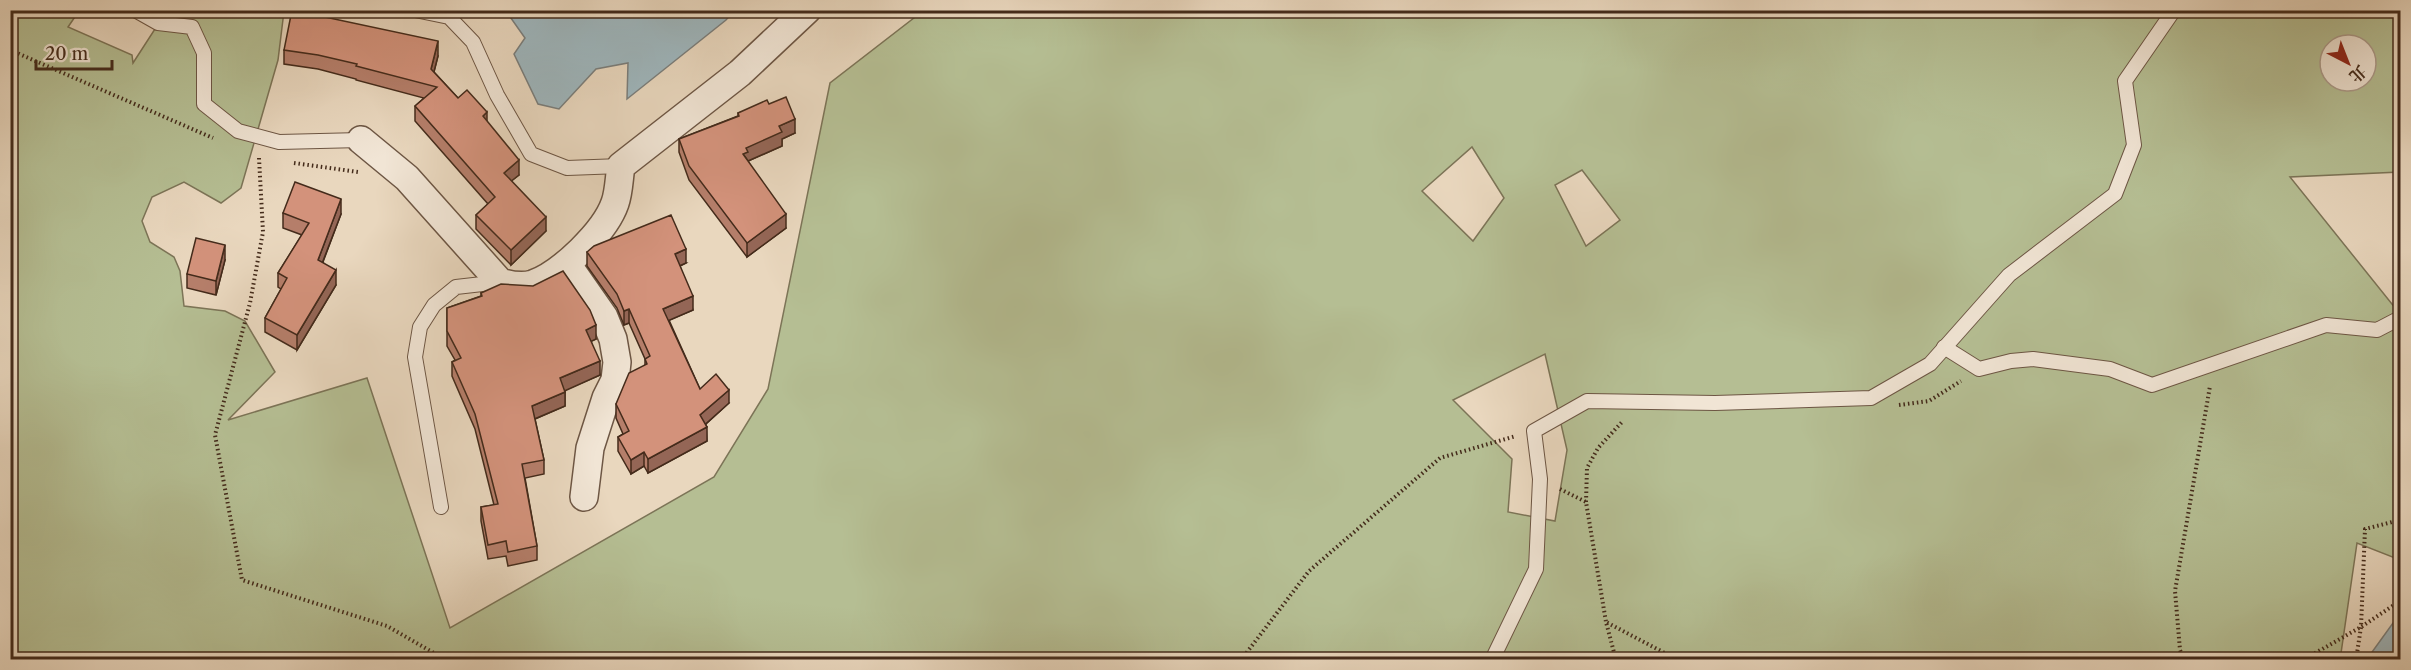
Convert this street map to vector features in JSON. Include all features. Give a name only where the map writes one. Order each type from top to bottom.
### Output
[{"type":"street","points":[[361,140],[407,178],[500,282],[509,285],[532,284],[561,270],[601,226],[615,204],[621,166],[740,73],[807,10]]},
{"type":"street","points":[[567,264],[604,317],[613,339],[617,362],[615,380],[606,398],[590,448],[584,497]]},
{"type":"lane","points":[[135,10],[158,23],[192,27],[204,53],[204,104],[237,131],[279,142],[361,140]]},
{"type":"lane","points":[[415,10],[449,17],[473,42],[497,95],[531,154],[567,168],[621,166]]},
{"type":"lane","points":[[1492,660],[1536,569],[1540,479],[1534,431],[1587,401],[1715,403],[1871,398],[1930,364],[2009,275],[2115,194],[2134,145],[2126,81],[2174,10]]},
{"type":"lane","points":[[441,507],[415,357],[420,327],[434,305],[456,287],[500,282]]},
{"type":"lane","points":[[1944,347],[1979,369],[2011,361],[2032,359],[2110,369],[2152,385],[2326,325],[2377,330],[2400,318]]},
{"type":"path","points":[[259,158],[263,232],[250,303],[215,435],[242,580],[387,626],[446,660]]},
{"type":"path","points":[[2184,660],[2180,650],[2175,591],[2214,364]]},
{"type":"path","points":[[1240,660],[1309,571],[1440,458],[1534,431]]},
{"type":"path","points":[[1540,479],[1586,502],[1606,622],[1616,660]]},
{"type":"path","points":[[2356,660],[2361,627],[2365,529],[2400,520]]},
{"type":"path","points":[[2303,660],[2361,627],[2400,601]]},
{"type":"path","points":[[1606,622],[1678,660]]},
{"type":"green space","points":[[10,11],[79,11],[68,27],[132,55],[133,63],[164,15],[170,11],[284,11],[278,60],[241,188],[221,203],[184,182],[152,197],[142,221],[150,242],[174,257],[180,271],[184,306],[225,311],[245,321],[275,372],[228,420],[367,378],[450,628],[714,477],[768,389],[830,83],[923,11],[2400,11],[2400,172],[2290,177],[2400,314],[2400,560],[2357,543],[2340,660],[11,659]],"holes":[[[1472,147],[1504,198],[1473,241],[1422,191]],[[1582,170],[1620,220],[1586,246],[1555,185]],[[1545,354],[1567,450],[1555,521],[1508,512],[1512,459],[1453,400]]]},
{"type":"water","points":[[506,11],[734,11],[726,20],[627,99],[628,63],[596,69],[559,109],[538,104],[514,54],[525,38]]},
{"type":"water","points":[[2400,617],[2400,659],[2367,659],[2393,623]]},
{"type":"building","points":[[292,10],[438,41],[431,69],[458,98],[467,90],[487,112],[483,116],[519,160],[504,173],[546,217],[511,250],[476,215],[495,197],[415,106],[437,87],[356,66],[357,64],[284,50]]},
{"type":"building","points":[[786,97],[795,119],[779,126],[782,132],[746,148],[748,152],[743,154],[786,214],[747,243],[689,166],[679,139],[739,116],[738,113],[767,100],[769,104]]},
{"type":"building","points":[[295,182],[341,199],[318,260],[336,270],[297,335],[265,318],[287,278],[278,273],[309,223],[283,213]]},
{"type":"building","points":[[671,215],[686,249],[675,254],[693,296],[663,309],[700,389],[716,374],[729,390],[700,415],[707,427],[648,459],[644,452],[631,460],[618,437],[629,431],[616,404],[629,373],[647,364],[645,359],[650,356],[629,309],[624,311],[617,294],[587,252],[594,246]]},
{"type":"building","points":[[196,238],[225,245],[216,281],[187,274]]},
{"type":"building","points":[[563,271],[590,310],[596,325],[586,330],[600,361],[560,378],[565,392],[532,406],[544,460],[522,464],[537,546],[508,552],[506,541],[488,545],[481,507],[498,504],[475,414],[452,362],[461,358],[447,331],[447,308],[482,296],[481,293],[501,284],[533,286]]}]
